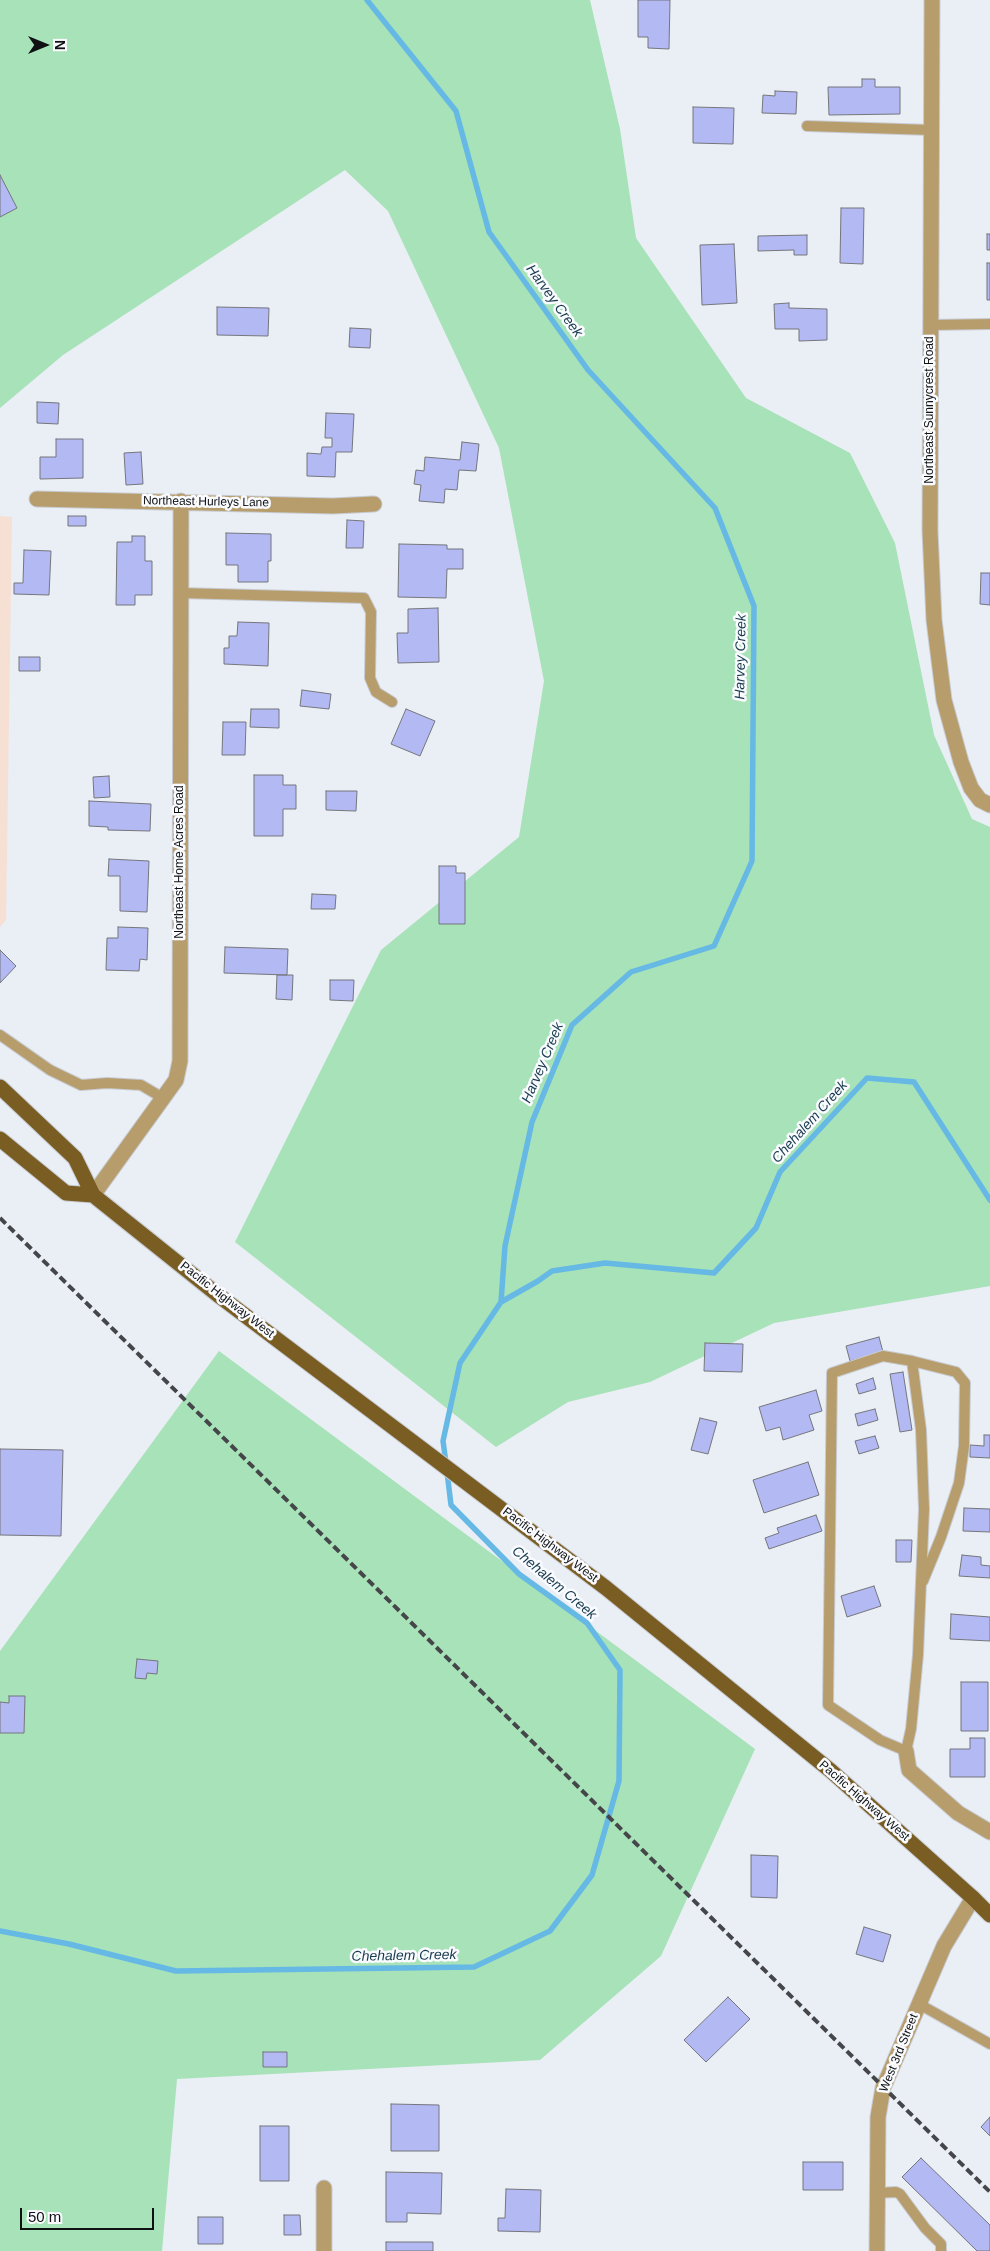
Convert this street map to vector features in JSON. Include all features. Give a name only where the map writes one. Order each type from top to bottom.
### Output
[{"type":"main road","name":"Pacific Highway West","points":[[0,1087],[75,1158],[93,1195],[218,1295],[606,1588],[831,1771],[990,1915]]},
{"type":"main road","points":[[0,1139],[66,1193],[93,1195]]},
{"type":"street","name":"Northeast Sunnycrest Road","points":[[932,0],[930,531],[934,620],[944,700],[960,762],[971,788],[980,800],[990,805]]},
{"type":"street","name":"Northeast Hurleys Lane","points":[[38,499],[333,506],[374,504]]},
{"type":"street","name":"Northeast Home Acres Road","points":[[93,1195],[176,1080],[180,1061],[181,501]]},
{"type":"street","points":[[906,1751],[909,1770],[958,1813],[990,1832]]},
{"type":"street","name":"West 3rd Street","points":[[877,2251],[878,2117],[883,2088],[944,1946],[973,1898]]},
{"type":"street","points":[[324,2188],[324,2251]]},
{"type":"lane","points":[[807,126],[931,130]]},
{"type":"lane","points":[[930,325],[990,324]]},
{"type":"lane","points":[[180,593],[364,598],[371,612],[370,678],[376,692],[392,702]]},
{"type":"lane","points":[[0,1035],[50,1070],[81,1085],[107,1083],[141,1086],[163,1098]]},
{"type":"lane","points":[[912,1361],[922,1440],[924,1509],[916,1683],[911,1729],[906,1751],[880,1740],[828,1705],[832,1373],[883,1356],[912,1361],[956,1372],[965,1383],[964,1446],[959,1483],[941,1537],[921,1587]]},
{"type":"lane","points":[[919,2004],[990,2043]]},
{"type":"lane","points":[[877,2193],[896,2192],[900,2194],[925,2228],[941,2244],[941,2251]]},
{"type":"shaded area","points":[[0,516],[12,517],[6,920],[0,927]]},
{"type":"green space","points":[[0,0],[590,0],[620,129],[636,238],[746,398],[850,453],[895,543],[934,735],[972,819],[990,827],[990,1286],[774,1323],[650,1382],[568,1402],[496,1447],[235,1242],[381,950],[519,837],[544,681],[499,448],[388,211],[345,170],[63,355],[0,408]]},
{"type":"green space","points":[[219,1351],[755,1749],[661,1956],[540,2060],[177,2079],[162,2251],[0,2251],[0,1651]]},
{"type":"building","points":[[638,0],[670,0],[669,49],[648,48],[648,37],[638,37]]},
{"type":"building","points":[[862,79],[875,79],[875,87],[900,87],[900,114],[829,115],[828,87],[862,87]]},
{"type":"building","points":[[775,91],[797,92],[796,114],[762,113],[763,95],[775,96]]},
{"type":"building","points":[[693,107],[734,108],[733,144],[693,143]]},
{"type":"building","points":[[0,175],[17,208],[0,217]]},
{"type":"building","points":[[841,208],[864,208],[863,264],[840,263]]},
{"type":"building","points":[[987,234],[990,234],[990,250],[987,250]]},
{"type":"building","points":[[807,235],[807,255],[794,255],[794,250],[758,251],[758,236]]},
{"type":"building","points":[[734,244],[737,303],[702,305],[700,245]]},
{"type":"building","points":[[987,263],[990,263],[990,300],[987,300]]},
{"type":"building","points":[[789,303],[789,308],[827,309],[827,340],[799,341],[799,329],[775,329],[774,304]]},
{"type":"building","points":[[217,307],[269,308],[268,336],[217,335]]},
{"type":"building","points":[[350,328],[371,329],[370,348],[349,347]]},
{"type":"building","points":[[37,402],[59,403],[58,424],[37,423]]},
{"type":"building","points":[[326,413],[354,414],[352,452],[336,452],[335,477],[307,476],[307,453],[321,454],[322,447],[332,447],[332,438],[325,438]]},
{"type":"building","points":[[56,439],[83,439],[83,478],[40,479],[40,457],[56,457]]},
{"type":"building","points":[[462,442],[479,444],[476,471],[459,470],[457,490],[445,489],[444,503],[419,501],[421,485],[414,484],[416,470],[424,471],[425,457],[460,460]]},
{"type":"building","points":[[141,452],[143,484],[126,485],[124,453]]},
{"type":"building","points":[[68,516],[86,516],[86,526],[68,526]]},
{"type":"building","points":[[347,520],[364,521],[363,548],[346,548]]},
{"type":"building","points":[[226,533],[271,534],[271,561],[268,561],[268,582],[238,582],[238,565],[226,565]]},
{"type":"building","points":[[132,536],[145,536],[145,561],[152,561],[152,595],[135,595],[135,605],[116,605],[117,542],[132,542]]},
{"type":"building","points":[[399,544],[447,545],[447,549],[463,549],[463,569],[447,569],[446,598],[398,597]]},
{"type":"building","points":[[24,550],[51,551],[49,595],[14,594],[14,583],[23,583]]},
{"type":"building","points":[[981,573],[990,573],[990,605],[980,604]]},
{"type":"building","points":[[438,608],[439,662],[398,663],[397,633],[408,633],[408,609]]},
{"type":"building","points":[[238,622],[269,623],[268,666],[224,664],[224,648],[229,648],[229,636],[237,636]]},
{"type":"building","points":[[19,657],[40,657],[40,671],[19,671]]},
{"type":"building","points":[[302,690],[331,694],[329,709],[300,706]]},
{"type":"building","points":[[251,709],[279,709],[279,728],[250,727]]},
{"type":"building","points":[[406,709],[435,721],[420,756],[391,744]]},
{"type":"building","points":[[223,722],[246,722],[245,755],[222,755]]},
{"type":"building","points":[[254,775],[283,775],[283,785],[296,785],[296,809],[283,809],[283,836],[254,836]]},
{"type":"building","points":[[109,776],[110,797],[94,798],[93,777]]},
{"type":"building","points":[[326,791],[357,791],[356,811],[326,810]]},
{"type":"building","points":[[89,801],[151,804],[150,831],[108,830],[108,827],[89,826]]},
{"type":"building","points":[[109,859],[149,861],[147,912],[120,911],[120,876],[108,876]]},
{"type":"building","points":[[439,866],[456,866],[456,873],[465,873],[465,924],[439,924]]},
{"type":"building","points":[[312,894],[336,895],[335,909],[311,909]]},
{"type":"building","points":[[118,927],[148,928],[147,960],[140,959],[139,971],[106,970],[107,938],[118,938]]},
{"type":"building","points":[[225,947],[288,949],[287,975],[224,973]]},
{"type":"building","points":[[0,950],[16,966],[0,983]]},
{"type":"building","points":[[277,975],[293,975],[292,1000],[276,999]]},
{"type":"building","points":[[330,980],[354,980],[353,1001],[330,1000]]},
{"type":"building","points":[[879,1337],[883,1352],[850,1361],[846,1346]]},
{"type":"building","points":[[705,1343],[743,1344],[742,1372],[704,1371]]},
{"type":"building","points":[[903,1372],[912,1430],[900,1432],[890,1374]]},
{"type":"building","points":[[873,1378],[876,1389],[859,1394],[856,1384]]},
{"type":"building","points":[[816,1390],[822,1411],[809,1415],[814,1430],[783,1440],[780,1427],[766,1431],[759,1407]]},
{"type":"building","points":[[875,1409],[878,1420],[858,1426],[855,1414]]},
{"type":"building","points":[[700,1418],[717,1422],[708,1454],[691,1450]]},
{"type":"building","points":[[984,1435],[990,1435],[990,1458],[970,1457],[970,1445],[984,1446]]},
{"type":"building","points":[[875,1436],[879,1448],[859,1454],[855,1441]]},
{"type":"building","points":[[0,1449],[63,1450],[61,1536],[0,1535]]},
{"type":"building","points":[[808,1462],[819,1495],[764,1513],[753,1480]]},
{"type":"building","points":[[964,1508],[990,1509],[990,1532],[963,1531]]},
{"type":"building","points":[[816,1515],[822,1531],[769,1549],[765,1538],[779,1533],[777,1528]]},
{"type":"building","points":[[896,1540],[912,1540],[911,1562],[896,1562]]},
{"type":"building","points":[[962,1555],[981,1557],[981,1565],[990,1566],[990,1578],[959,1576]]},
{"type":"building","points":[[874,1586],[881,1606],[847,1617],[841,1596]]},
{"type":"building","points":[[951,1614],[990,1617],[990,1641],[950,1639]]},
{"type":"building","points":[[137,1659],[158,1661],[157,1674],[147,1673],[146,1679],[135,1678]]},
{"type":"building","points":[[961,1682],[988,1682],[988,1731],[961,1731]]},
{"type":"building","points":[[9,1696],[25,1696],[24,1733],[0,1733],[0,1702],[9,1703]]},
{"type":"building","points":[[970,1738],[985,1738],[985,1777],[950,1777],[950,1749],[970,1749]]},
{"type":"building","points":[[751,1855],[778,1856],[777,1898],[751,1897]]},
{"type":"building","points":[[864,1927],[891,1935],[883,1962],[856,1954]]},
{"type":"building","points":[[728,1997],[750,2019],[706,2062],[684,2040]]},
{"type":"building","points":[[263,2052],[287,2052],[287,2067],[263,2067]]},
{"type":"building","points":[[391,2104],[439,2105],[439,2151],[391,2151]]},
{"type":"building","points":[[990,2117],[990,2136],[981,2127]]},
{"type":"building","points":[[260,2126],[289,2126],[289,2181],[260,2181]]},
{"type":"building","points":[[921,2158],[990,2225],[990,2251],[977,2251],[902,2177]]},
{"type":"building","points":[[803,2162],[843,2162],[843,2190],[803,2190]]},
{"type":"building","points":[[386,2172],[442,2173],[441,2214],[407,2213],[407,2222],[386,2222]]},
{"type":"building","points":[[506,2189],[541,2190],[540,2232],[498,2231],[498,2218],[505,2218]]},
{"type":"building","points":[[284,2215],[300,2215],[301,2235],[284,2235]]},
{"type":"building","points":[[198,2217],[223,2217],[223,2244],[198,2244]]},
{"type":"building","points":[[386,2242],[433,2242],[433,2251],[386,2251]]},
{"type":"waterway","name":"Harvey Creek","points":[[367,0],[456,111],[489,232],[588,370],[715,508],[754,606],[752,861],[714,946],[631,972],[572,1025],[532,1122],[505,1246],[501,1302]]},
{"type":"waterway","name":"Chehalem Creek","points":[[446,1463],[443,1441],[460,1363],[501,1302],[552,1271],[605,1263],[714,1273],[756,1228],[780,1172],[867,1078],[914,1082],[990,1200]]},
{"type":"waterway","name":"Chehalem Creek","points":[[0,1931],[69,1944],[176,1971],[474,1967],[550,1931],[592,1875],[619,1781],[620,1670],[587,1623],[519,1574],[451,1505],[447,1472]]},
{"type":"railway","points":[[0,1218],[990,2192]]}]
